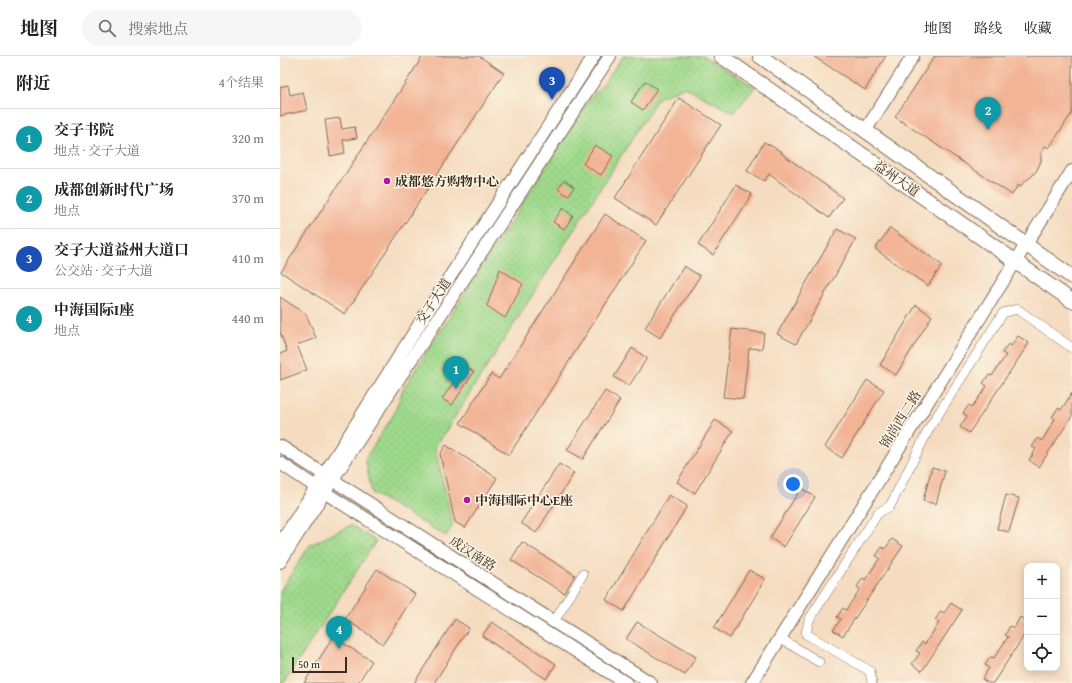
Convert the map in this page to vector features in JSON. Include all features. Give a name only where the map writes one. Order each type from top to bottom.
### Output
[{"type":"main road","name":"交子大道","points":[[329,477],[438,295],[594,56]]},
{"type":"main road","name":"交子大道","points":[[280,544],[329,477],[610,56]]},
{"type":"main road","name":"益州大道","points":[[721,56],[1072,301]]},
{"type":"main road","name":"益州大道","points":[[760,56],[1072,277]]},
{"type":"main road","points":[[865,131],[913,56]]},
{"type":"main road","name":"锦尚西二路","points":[[752,683],[1072,171]]},
{"type":"main road","name":"成汉南路","points":[[280,446],[651,683]]},
{"type":"main road","points":[[280,463],[320,490],[626,683]]},
{"type":"main road","name":"交子大道","points":[[280,562],[320,490]]},
{"type":"street","points":[[872,683],[870,671],[806,634],[809,620],[878,513],[890,506],[930,427],[1003,313],[1017,309],[1072,348]]},
{"type":"street","points":[[554,622],[583,574]]},
{"type":"street","points":[[780,638],[819,662]]},
{"type":"green space","points":[[623,56],[703,56],[755,87],[734,113],[684,87],[658,98],[435,448],[453,525],[446,536],[372,493],[365,459],[394,414],[403,389],[590,99],[606,81]]},
{"type":"green space","points":[[351,525],[376,541],[284,683],[280,683],[280,591],[310,545]]},
{"type":"building","name":"成都悠方购物中心","points":[[423,56],[479,56],[504,73],[345,314],[281,272]]},
{"type":"building","points":[[813,56],[886,56],[865,90]]},
{"type":"building","points":[[935,56],[1072,56],[1072,113],[1049,148],[1045,146],[1041,152],[1041,161],[1037,170],[1020,187],[1018,185],[1012,195],[895,117]]},
{"type":"building","points":[[645,81],[657,89],[643,110],[631,102]]},
{"type":"building","points":[[288,85],[290,95],[303,92],[307,110],[280,116],[280,87]]},
{"type":"building","points":[[679,98],[721,125],[656,225],[615,198]]},
{"type":"building","points":[[340,118],[342,129],[355,127],[357,138],[343,140],[345,153],[330,156],[325,120]]},
{"type":"building","points":[[764,142],[782,152],[781,153],[843,198],[829,218],[769,174],[764,181],[747,171]]},
{"type":"building","points":[[595,145],[613,156],[601,175],[583,164]]},
{"type":"building","points":[[564,180],[574,187],[568,196],[558,189]]},
{"type":"building","points":[[736,185],[752,194],[713,255],[698,245]]},
{"type":"building","points":[[563,208],[573,216],[564,229],[553,222]]},
{"type":"building","points":[[605,214],[646,241],[509,455],[460,423],[491,374],[499,379]]},
{"type":"building","points":[[890,228],[942,265],[928,286],[875,249]]},
{"type":"building","points":[[837,229],[856,239],[796,344],[777,334]]},
{"type":"building","points":[[684,266],[700,276],[660,338],[645,328]]},
{"type":"building","points":[[500,269],[523,284],[505,318],[487,306]]},
{"type":"building","points":[[280,297],[306,314],[316,338],[297,345],[307,370],[280,380],[280,354],[287,351],[280,332]]},
{"type":"building","points":[[916,305],[932,316],[896,375],[880,365]]},
{"type":"building","points":[[732,329],[764,333],[762,349],[749,348],[743,399],[723,397]]},
{"type":"building","points":[[1018,336],[1029,343],[969,433],[960,427],[967,416],[963,413],[969,405],[972,407],[987,386],[983,383],[989,375],[992,376],[1006,355],[1002,353],[1008,344],[1011,346]]},
{"type":"building","points":[[632,348],[647,358],[629,386],[614,377]]},
{"type":"building","points":[[451,357],[474,372],[452,405],[442,399],[456,379],[442,370]]},
{"type":"building","points":[[867,380],[884,390],[842,458],[825,447]]},
{"type":"building","points":[[605,391],[620,400],[583,459],[567,450]]},
{"type":"building","points":[[1072,393],[1072,416],[1039,467],[1029,460],[1036,449],[1032,447],[1038,438],[1042,441],[1055,419],[1052,417],[1058,408],[1061,410]]},
{"type":"building","points":[[715,420],[733,431],[695,493],[677,482]]},
{"type":"building","name":"中海国际中心E座","points":[[446,445],[497,478],[465,528],[455,522],[440,454]]},
{"type":"building","points":[[559,464],[574,473],[536,533],[521,523]]},
{"type":"building","points":[[932,467],[945,471],[936,504],[923,501]]},
{"type":"building","points":[[801,488],[815,497],[784,547],[770,538]]},
{"type":"building","points":[[669,495],[687,506],[624,611],[606,600]]},
{"type":"building","points":[[1006,495],[1019,498],[1009,532],[997,529]]},
{"type":"building","points":[[892,539],[903,546],[843,636],[833,630],[841,619],[837,617],[843,608],[846,610],[860,589],[857,587],[863,578],[865,580],[880,558],[876,556],[882,547],[885,549]]},
{"type":"building","points":[[522,542],[575,575],[564,593],[511,560]]},
{"type":"building","points":[[377,569],[415,594],[383,644],[345,619]]},
{"type":"building","points":[[749,570],[765,579],[730,638],[714,628]]},
{"type":"building","points":[[951,603],[962,610],[922,671],[912,664],[920,653],[916,651],[922,642],[925,644],[939,623],[935,620],[941,611],[944,613]]},
{"type":"building","points":[[1020,617],[1024,620],[1024,636],[993,683],[988,683],[982,679],[989,668],[985,665],[991,657],[994,658],[1008,637],[1005,635],[1010,626],[1014,628]]},
{"type":"building","points":[[455,619],[469,628],[434,683],[414,683]]},
{"type":"building","points":[[492,622],[556,664],[546,679],[482,636]]},
{"type":"building","points":[[637,622],[696,657],[685,675],[626,639]]},
{"type":"building","points":[[333,637],[372,661],[358,683],[304,683]]},
{"type":"place","name":"交子大道益州大道口","points":[[552,100]]},
{"type":"place","name":"成都创新时代广场","points":[[988,130]]},
{"type":"place","name":"成都悠方购物中心","points":[[387,181]]},
{"type":"place","name":"交子书院","points":[[456,389]]},
{"type":"place","name":"中海国际中心E座","points":[[467,500]]},
{"type":"place","name":"中海国际I座","points":[[339,649]]}]
